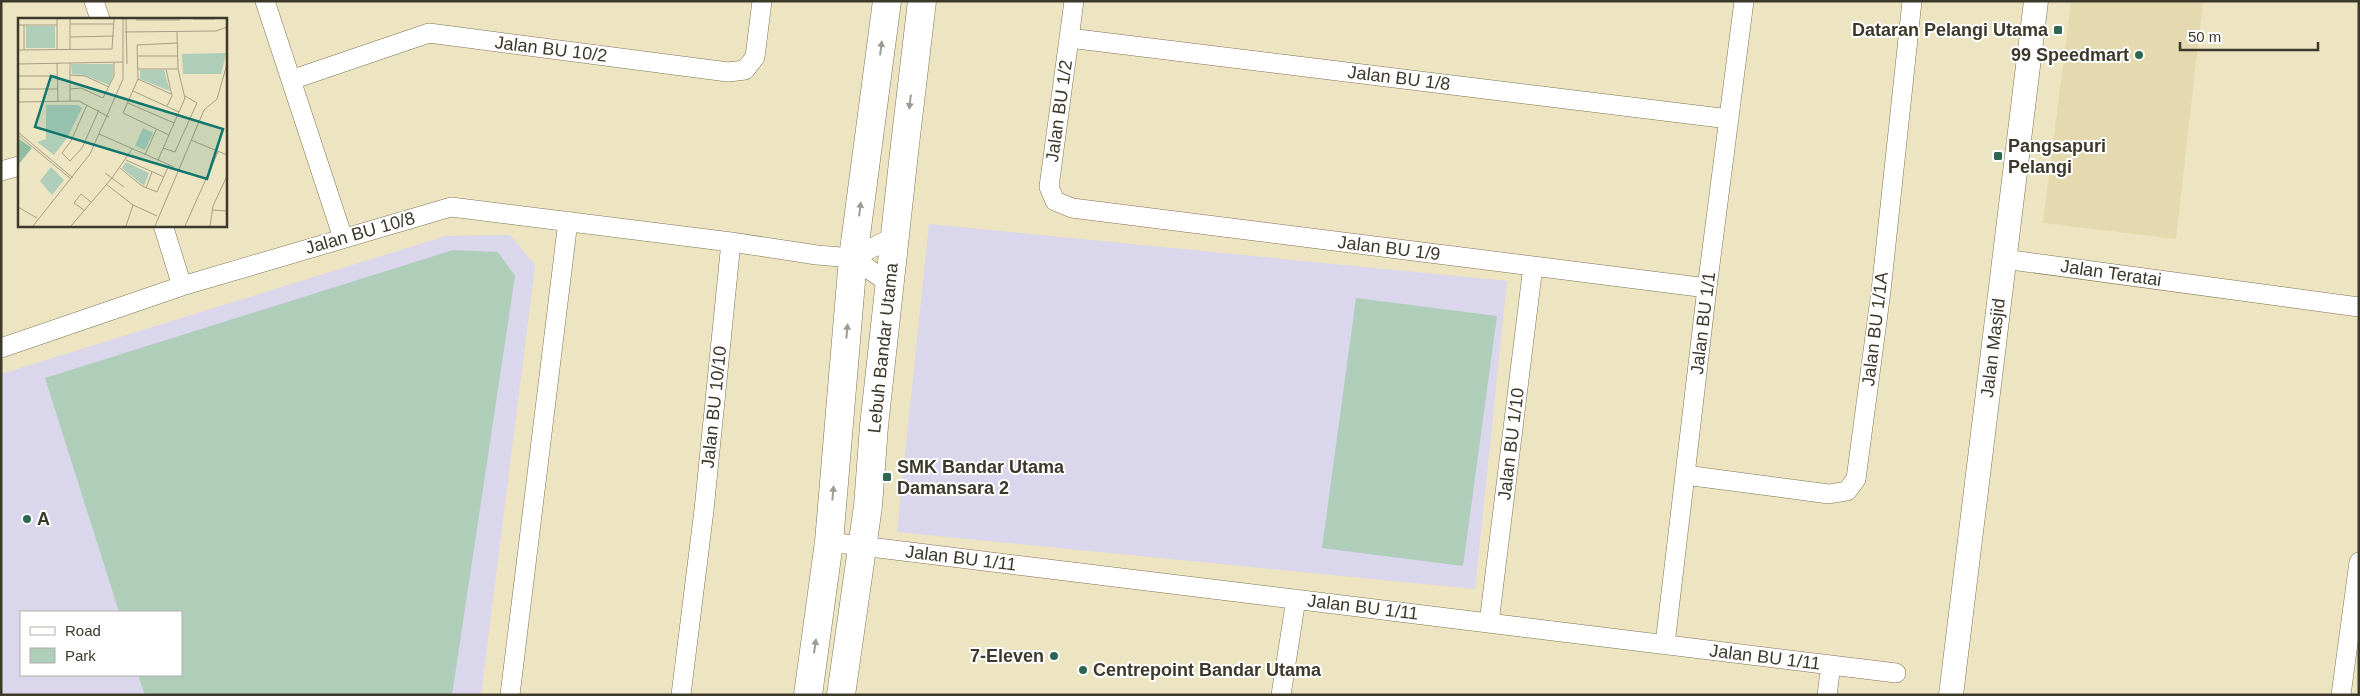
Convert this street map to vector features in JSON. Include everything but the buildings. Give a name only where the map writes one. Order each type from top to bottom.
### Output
[{"type":"main road","name":"Lebuh Bandar Utama","points":[[808,695],[829,542],[853,258],[887,1]]},
{"type":"main road","name":"Lebuh Bandar Utama","points":[[841,695],[863,546],[895,236],[922,1]]},
{"type":"street","points":[[94,1],[100,18]]},
{"type":"street","points":[[265,1],[343,238]]},
{"type":"street","name":"Jalan BU 10/2","points":[[291,80],[429,33],[728,72],[745,70],[755,57],[762,1]]},
{"type":"street","name":"Jalan BU 1/2","points":[[1072,208],[1055,202],[1049,187],[1074,1]]},
{"type":"street","name":"Jalan BU 1/1","points":[[1665,644],[1707,288],[1744,1]]},
{"type":"street","name":"Jalan BU 1/1A","points":[[1685,475],[1829,494],[1847,492],[1856,479],[1881,291],[1912,1]]},
{"type":"street","name":"Jalan Masjid","points":[[1951,695],[2036,1]]},
{"type":"street","name":"Jalan BU 1/8","points":[[1069,38],[1729,119]]},
{"type":"street","points":[[1,171],[18,166]]},
{"type":"street","name":"Jalan BU 10/8","points":[[1,348],[182,286],[451,207],[568,220],[731,242]]},
{"type":"street","name":"Jalan BU 1/9","points":[[1072,208],[1707,288]]},
{"type":"street","points":[[510,695],[568,220]]},
{"type":"street","points":[[163,226],[182,286]]},
{"type":"street","points":[[853,258],[895,236]]},
{"type":"street","points":[[731,242],[817,255],[853,258],[890,284]]},
{"type":"street","name":"Jalan BU 10/10","points":[[681,695],[704,510],[731,242]]},
{"type":"street","name":"Jalan Teratai","points":[[2004,259],[2359,307]]},
{"type":"street","name":"Jalan BU 1/10","points":[[1489,623],[1533,266]]},
{"type":"street","name":"Jalan BU 1/11","points":[[829,542],[1896,673]]},
{"type":"street","points":[[2341,695],[2359,562]]},
{"type":"street","points":[[1281,695],[1296,599]]},
{"type":"street","points":[[1827,695],[1831,665]]},
{"type":"shaded area","name":"Dataran Pelangi Utama","points":[[2071,1],[2203,1],[2176,239],[2043,223]]},
{"type":"shaded area","points":[[929,224],[1507,281],[1475,589],[897,532]]},
{"type":"shaded area","points":[[510,235],[535,265],[481,695],[1,695],[1,374],[446,236]]},
{"type":"green space","points":[[453,250],[498,252],[515,276],[452,695],[145,695],[138,676],[182,676],[182,611],[119,611],[45,378]]},
{"type":"green space","points":[[1356,298],[1497,316],[1463,566],[1322,548]]},
{"type":"place","name":"Dataran Pelangi Utama","points":[[2058,30]]},
{"type":"place","name":"99 Speedmart","points":[[2139,55]]},
{"type":"place","name":"Pangsapuri Pelangi","points":[[1998,156]]},
{"type":"place","name":"SMK Bandar Utama Damansara 2","points":[[887,477]]},
{"type":"place","name":"A","points":[[27,519]]},
{"type":"place","name":"7-Eleven","points":[[1054,656]]},
{"type":"place","name":"Centrepoint Bandar Utama","points":[[1083,670]]}]
